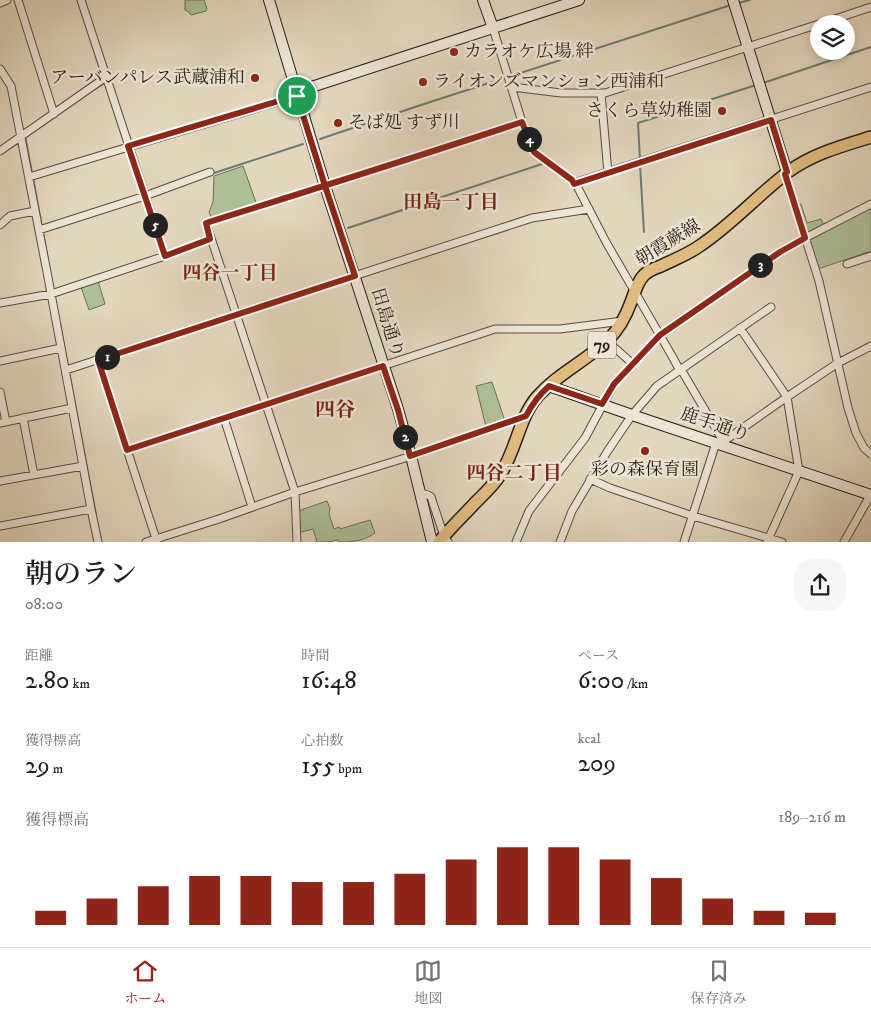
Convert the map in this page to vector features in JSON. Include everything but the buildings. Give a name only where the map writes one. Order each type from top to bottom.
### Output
[{"type":"main road","name":"朝霞蕨線","points":[[444,540],[501,475],[512,454],[531,405],[549,386],[607,341],[623,321],[639,281],[646,273],[702,245],[786,173],[800,164],[831,149],[871,137]]},
{"type":"street","points":[[0,3],[7,0]]},
{"type":"street","points":[[18,0],[54,114]]},
{"type":"street","points":[[80,0],[165,256]]},
{"type":"street","name":"田島通り","points":[[269,0],[325,186],[398,410],[432,542]]},
{"type":"street","points":[[483,0],[522,122],[534,152],[572,180],[578,188],[606,242],[681,370],[720,443]]},
{"type":"street","points":[[29,177],[292,97],[296,92],[579,0]]},
{"type":"street","points":[[733,0],[819,281],[848,408],[856,433],[864,448],[871,454]]},
{"type":"street","points":[[847,15],[871,7]]},
{"type":"street","points":[[512,87],[562,93],[605,93],[810,27]]},
{"type":"street","points":[[0,69],[11,86],[98,542]]},
{"type":"street","points":[[0,151],[106,77]]},
{"type":"street","points":[[574,184],[871,87]]},
{"type":"street","points":[[601,93],[608,172]]},
{"type":"street","points":[[297,542],[295,492],[206,223],[522,122]]},
{"type":"street","points":[[39,230],[145,196],[210,172]]},
{"type":"street","points":[[516,542],[530,511],[585,438],[614,384],[660,335],[780,252],[871,204]]},
{"type":"street","points":[[66,370],[532,218],[589,210]]},
{"type":"street","points":[[0,225],[10,216],[35,211]]},
{"type":"street","points":[[0,303],[51,294],[210,239]]},
{"type":"street","points":[[847,264],[871,256]]},
{"type":"street","points":[[560,542],[572,511],[590,479],[632,415],[657,386],[770,308]]},
{"type":"street","points":[[127,450],[495,329],[560,329],[623,321]]},
{"type":"street","points":[[740,328],[787,397],[799,470],[768,540]]},
{"type":"street","points":[[607,341],[633,364]]},
{"type":"street","points":[[684,542],[720,443],[838,363],[871,346]]},
{"type":"street","points":[[0,361],[61,348]]},
{"type":"street","points":[[98,360],[156,540]]},
{"type":"street","name":"鹿手通り","points":[[549,386],[871,494]]},
{"type":"street","points":[[0,392],[3,422],[72,408]]},
{"type":"street","points":[[146,542],[526,416]]},
{"type":"street","points":[[23,418],[34,475]]},
{"type":"street","points":[[224,418],[252,507]]},
{"type":"street","points":[[0,481],[83,466]]},
{"type":"street","points":[[590,479],[610,488],[693,516],[768,540],[782,542]]},
{"type":"street","points":[[420,493],[431,497],[444,540]]},
{"type":"street","points":[[844,542],[871,494]]},
{"type":"street","points":[[0,526],[91,509]]},
{"type":"green space","points":[[185,0],[204,0],[207,9],[206,11],[191,15],[185,10]]},
{"type":"green space","points":[[243,166],[257,205],[212,220],[209,212],[213,202],[214,176]]},
{"type":"green space","points":[[801,204],[807,223],[821,219],[824,226],[806,235],[797,205]]},
{"type":"green space","points":[[871,206],[871,251],[818,269],[807,238]]},
{"type":"green space","points":[[98,281],[105,304],[89,310],[81,287]]},
{"type":"green space","points":[[492,382],[505,421],[486,427],[476,386]]},
{"type":"green space","points":[[327,501],[334,529],[370,520],[375,533],[367,538],[353,541],[317,542],[313,529],[298,533],[298,511]]},
{"type":"waterway","points":[[738,3],[750,0]]},
{"type":"waterway","points":[[320,139],[731,5]]},
{"type":"waterway","points":[[763,83],[871,47]]},
{"type":"waterway","points":[[95,89],[106,82]]},
{"type":"waterway","points":[[640,160],[638,123],[756,85]]},
{"type":"waterway","points":[[25,136],[32,173]]},
{"type":"waterway","points":[[214,173],[303,144]]},
{"type":"waterway","points":[[348,228],[545,163]]},
{"type":"waterway","points":[[640,165],[644,232]]},
{"type":"waterway","points":[[33,178],[42,227]]},
{"type":"waterway","points":[[43,232],[49,267]]},
{"type":"waterway","points":[[60,323],[68,368]]},
{"type":"waterway","points":[[69,372],[96,515]]},
{"type":"place","name":"カラオケ広場 絆","points":[[454,52]]},
{"type":"place","name":"アーバンパレス武蔵浦和","points":[[255,78]]},
{"type":"place","name":"ライオンズマンション西浦和","points":[[423,82]]},
{"type":"place","name":"さくら草幼稚園","points":[[722,111]]},
{"type":"place","name":"そば処 すず川","points":[[338,123]]},
{"type":"place","name":"彩の森保育園","points":[[645,451]]},
{"type":"district","name":"田島一丁目","points":[[451,202]]},
{"type":"district","name":"四谷一丁目","points":[[230,273]]},
{"type":"district","name":"四谷","points":[[335,410]]},
{"type":"district","name":"四谷二丁目","points":[[514,473]]},
{"type":"route","points":[[297,96],[296,92],[292,97],[128,146],[165,256],[210,239],[206,223],[325,186],[522,122],[534,152],[572,180],[574,184],[771,120],[805,238],[780,252],[660,335],[614,384],[602,404],[549,386],[531,405],[526,416],[410,456],[398,410],[383,366],[127,450],[98,360],[355,276],[325,186],[297,96]]}]
